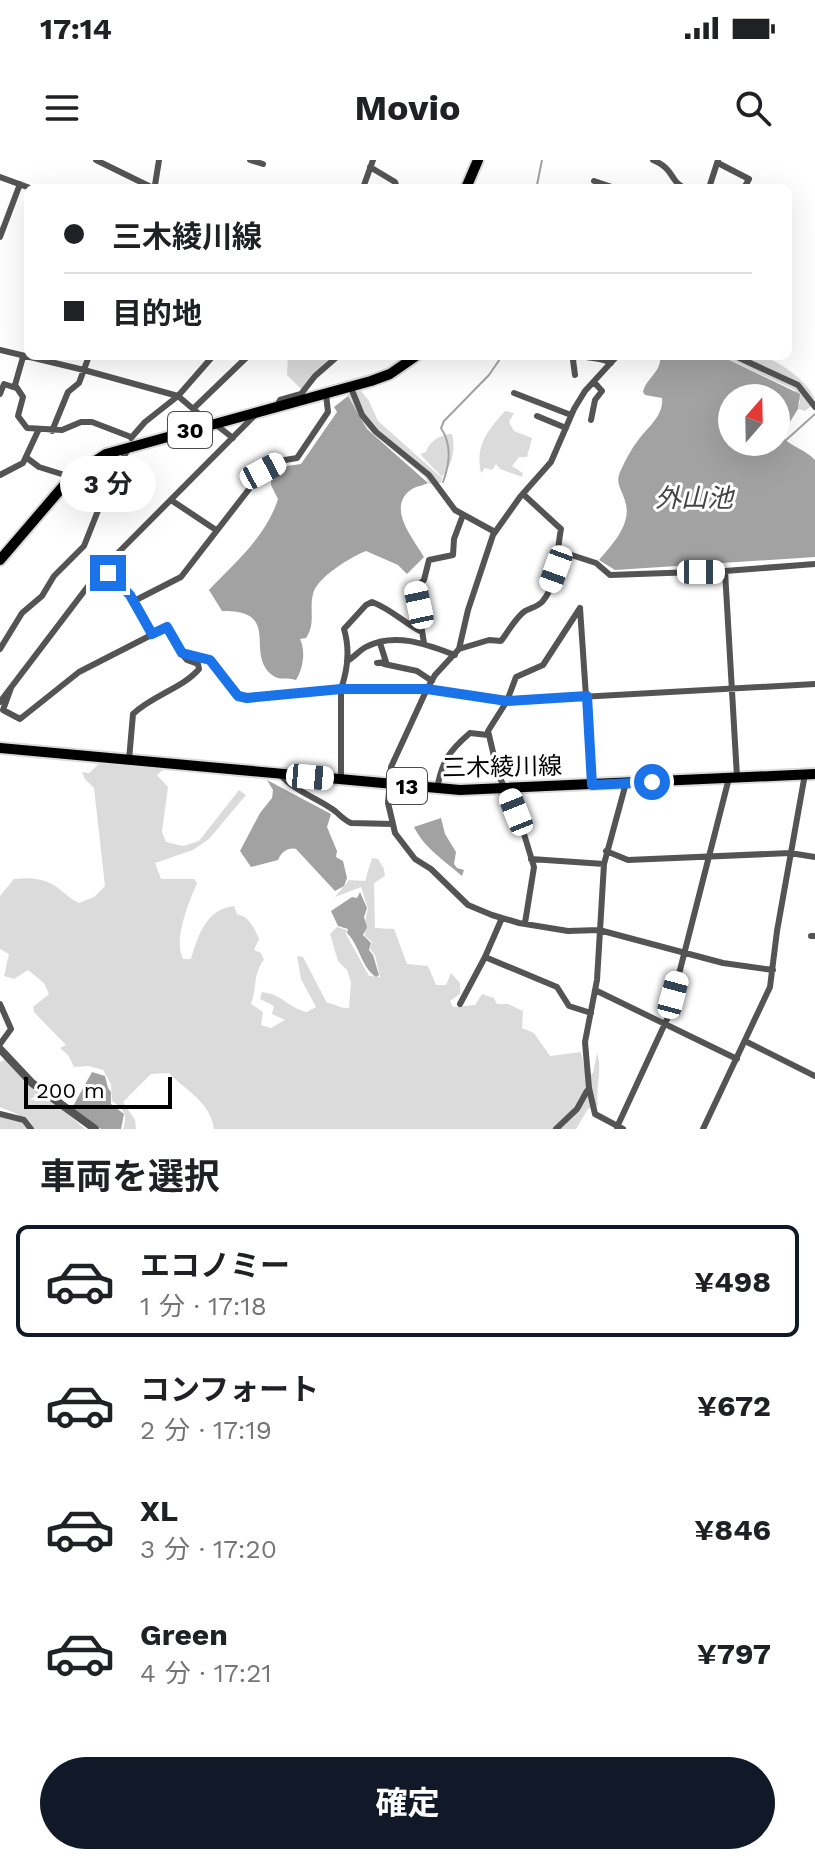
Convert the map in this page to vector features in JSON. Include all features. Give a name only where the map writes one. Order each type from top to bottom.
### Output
[{"type":"main road","points":[[468,184],[478,160]]},
{"type":"main road","name":"30","points":[[0,560],[71,477],[106,454],[131,443],[351,388],[390,374],[410,360]]},
{"type":"main road","name":"三木綾川線","points":[[0,748],[437,789],[507,790],[810,774]]},
{"type":"street","points":[[96,160],[148,184]]},
{"type":"street","points":[[155,184],[159,160]]},
{"type":"street","points":[[250,160],[263,164]]},
{"type":"street","points":[[653,160],[669,168],[673,180],[679,184]]},
{"type":"street","points":[[710,184],[718,161],[749,179],[743,184]]},
{"type":"street","points":[[364,184],[371,164],[396,184]]},
{"type":"street","points":[[0,177],[24,186]]},
{"type":"street","points":[[672,184],[673,180]]},
{"type":"street","points":[[594,181],[603,184]]},
{"type":"street","points":[[0,237],[20,184]]},
{"type":"street","points":[[0,350],[23,357],[16,388]]},
{"type":"street","points":[[37,360],[178,396],[233,438]]},
{"type":"street","points":[[52,431],[68,392],[79,383],[88,360]]},
{"type":"street","points":[[0,649],[22,613],[42,596],[54,576],[84,546],[107,488],[145,422],[178,396],[210,360]]},
{"type":"street","points":[[193,409],[244,360]]},
{"type":"street","points":[[275,408],[280,400],[301,394],[333,360]]},
{"type":"street","points":[[573,360],[575,375]]},
{"type":"street","points":[[605,360],[611,363]]},
{"type":"street","points":[[614,360],[585,391],[551,462],[495,532],[457,652],[427,689],[391,767],[388,803],[395,833],[415,859],[431,869],[468,905],[502,918],[568,931],[599,930],[723,963],[773,970]]},
{"type":"street","points":[[744,360],[798,385],[815,407]]},
{"type":"street","points":[[591,420],[595,400],[602,391],[594,382]]},
{"type":"street","points":[[0,394],[4,384],[16,388],[23,397],[18,411],[20,420],[27,428],[52,431],[81,422],[92,422],[131,443]]},
{"type":"street","points":[[351,388],[367,422],[429,475],[447,501],[463,515],[495,532]]},
{"type":"street","points":[[514,393],[571,415]]},
{"type":"street","points":[[134,601],[181,577],[263,471],[285,460],[294,460],[304,450],[311,434],[328,412],[326,394]]},
{"type":"street","points":[[0,702],[103,568],[256,413]]},
{"type":"street","points":[[537,416],[566,428]]},
{"type":"street","points":[[0,475],[23,463],[38,431]]},
{"type":"street","points":[[27,458],[39,467],[71,477]]},
{"type":"street","points":[[347,661],[367,646],[397,640],[457,652],[489,640],[501,641],[526,610],[541,602],[556,569],[561,529],[523,494]]},
{"type":"street","points":[[171,500],[216,530]]},
{"type":"street","points":[[424,643],[415,588],[424,580],[429,560],[453,555],[456,532],[463,522],[463,515]]},
{"type":"street","points":[[556,550],[596,563],[610,575],[815,564]]},
{"type":"street","points":[[103,568],[134,601],[152,634]]},
{"type":"street","points":[[626,783],[606,851],[595,990],[585,1042],[595,1114],[620,1128],[665,1024],[733,778],[733,690],[725,571]]},
{"type":"street","points":[[341,780],[341,689],[348,643],[344,629],[369,603],[385,607],[422,632]]},
{"type":"street","points":[[525,923],[534,871],[524,834],[498,773],[488,735],[516,677],[543,665],[580,608],[592,785]]},
{"type":"street","points":[[11,688],[3,710],[20,719],[79,672],[167,627],[187,660],[198,664],[199,669],[183,682],[155,696],[133,714],[129,760]]},
{"type":"street","points":[[380,643],[381,664],[405,667],[432,681]]},
{"type":"street","points":[[182,653],[210,660],[242,698],[341,689],[427,689],[507,701],[815,684]]},
{"type":"street","points":[[437,789],[442,763],[448,754],[470,733],[488,735]]},
{"type":"street","points":[[280,774],[291,787],[351,823],[393,824]]},
{"type":"street","points":[[703,1129],[770,987],[790,853],[810,774]]},
{"type":"street","points":[[606,851],[628,860],[790,853],[815,857]]},
{"type":"street","points":[[531,859],[604,864]]},
{"type":"street","points":[[460,1004],[502,918]]},
{"type":"street","points":[[485,957],[557,987],[569,1006],[591,1013]]},
{"type":"street","points":[[595,990],[737,1059]]},
{"type":"street","points":[[0,1004],[11,1029],[0,1048],[32,1083],[95,1129]]},
{"type":"street","points":[[745,1041],[815,1076]]},
{"type":"street","points":[[556,1129],[577,1109],[589,1088]]},
{"type":"street","points":[[0,1114],[24,1120],[31,1129]]},
{"type":"shaded area","points":[[288,360],[331,360],[302,390],[287,375]]},
{"type":"shaded area","points":[[730,360],[775,362],[809,388],[815,403],[805,411],[798,409],[800,402],[790,384],[782,384]]},
{"type":"shaded area","points":[[361,391],[378,421],[442,478],[441,483],[429,484],[425,477],[367,428],[348,396],[348,393]]},
{"type":"shaded area","points":[[505,411],[514,413],[509,422],[514,431],[532,438],[527,457],[519,457],[512,466],[523,473],[522,477],[500,469],[496,464],[492,470],[485,468],[481,473],[480,455],[484,439]]},
{"type":"shaded area","points":[[452,434],[452,457],[442,477],[420,454],[426,452],[436,439]]},
{"type":"shaded area","points":[[101,762],[166,767],[157,775],[168,787],[162,832],[166,842],[183,846],[199,841],[239,790],[246,795],[209,839],[193,850],[155,863],[161,879],[194,879],[197,883],[181,931],[180,951],[183,959],[191,959],[200,933],[216,912],[234,906],[237,914],[251,924],[259,939],[254,950],[261,953],[264,960],[258,970],[251,1004],[263,1012],[261,1025],[271,1028],[285,1020],[272,1014],[274,1006],[260,999],[262,992],[307,1012],[316,1007],[301,979],[297,956],[303,957],[327,1003],[349,1008],[351,982],[347,970],[338,961],[330,934],[337,927],[347,930],[346,934],[369,976],[380,977],[375,955],[370,949],[372,942],[365,936],[368,909],[361,887],[335,897],[349,880],[365,881],[372,858],[378,859],[385,876],[374,883],[375,928],[394,929],[407,964],[428,966],[436,985],[446,985],[451,973],[460,983],[460,994],[450,1001],[453,1007],[475,1005],[482,994],[494,998],[497,1004],[508,1004],[523,1011],[522,1028],[534,1033],[550,1056],[581,1052],[587,1078],[593,1073],[597,1053],[598,1106],[588,1109],[576,1129],[214,1129],[208,1111],[169,1073],[151,1074],[123,1102],[135,1120],[136,1129],[123,1129],[124,1113],[112,1101],[111,1084],[103,1070],[89,1066],[74,1067],[60,1048],[66,1045],[34,1012],[33,1007],[49,994],[44,983],[28,970],[14,979],[4,976],[9,954],[0,949],[0,896],[14,879],[43,880],[79,903],[94,897],[105,886],[94,788],[82,772],[89,773]]},
{"type":"shaded area","points":[[5,1060],[85,1129],[0,1129],[0,1116],[29,1123],[0,1107],[0,1062]]},
{"type":"water","name":"外山池","points":[[660,360],[729,360],[779,384],[718,384],[718,456],[790,456],[790,444],[815,460],[815,557],[615,570],[599,560],[620,533],[626,517],[627,509],[619,483],[620,472],[633,447],[661,410],[662,398],[643,392]]},
{"type":"water","name":"外山池","points":[[790,389],[800,394],[798,409],[790,422]]},
{"type":"water","points":[[348,396],[367,429],[428,483],[412,489],[404,496],[401,505],[404,523],[424,557],[407,574],[398,565],[366,551],[328,575],[313,594],[311,627],[306,638],[300,639],[303,654],[298,676],[296,680],[278,678],[264,666],[257,625],[252,617],[222,611],[209,590],[249,548],[273,513],[278,499],[271,478],[287,466],[301,464],[337,412],[334,407]]},
{"type":"water","points":[[267,780],[331,814],[327,827],[337,851],[336,857],[343,861],[347,878],[344,886],[335,891],[296,849],[285,851],[278,860],[251,867],[240,851],[260,813],[272,798],[273,790]]},
{"type":"water","points":[[441,818],[445,834],[456,852],[454,864],[464,870],[462,876],[429,848],[414,827]]},
{"type":"water","points":[[360,892],[367,908],[364,917],[367,927],[363,935],[371,943],[369,950],[379,975],[376,977],[347,933],[348,929],[338,926],[331,911],[352,897],[357,898]]},
{"type":"water","points":[[92,1072],[105,1076],[111,1092],[111,1104],[124,1114],[121,1129],[101,1129],[72,1108]]},
{"type":"waterway","points":[[537,184],[542,160]]},
{"type":"waterway","points":[[443,482],[449,454],[441,428],[444,421],[489,375],[499,360]]},
{"type":"waterway","points":[[790,436],[815,414]]},
{"type":"route","points":[[108,573],[130,595],[152,634],[167,627],[182,653],[210,660],[238,696],[247,698],[341,689],[427,689],[507,701],[587,696],[592,785],[652,782]]}]
